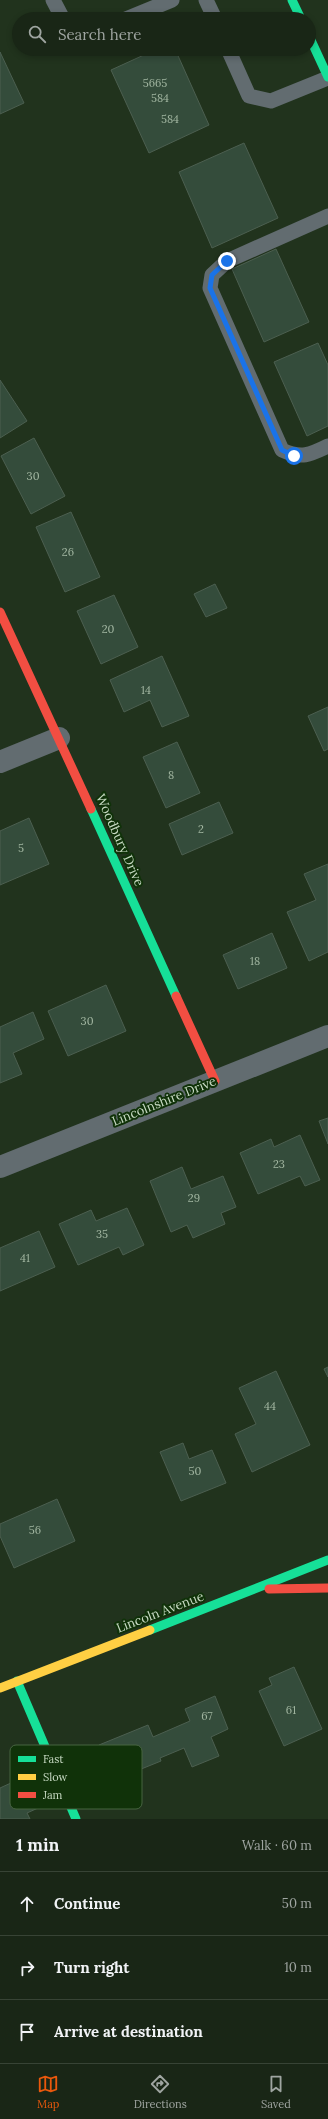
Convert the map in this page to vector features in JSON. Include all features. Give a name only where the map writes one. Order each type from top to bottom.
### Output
[{"type":"main road","points":[[292,0],[298,12]]},
{"type":"main road","points":[[316,51],[328,77]]},
{"type":"main road","name":"Woodbury Drive","points":[[0,612],[60,738],[215,1081]]},
{"type":"main road","name":"Lincoln Avenue","points":[[0,1688],[258,1589],[328,1560]]},
{"type":"main road","points":[[258,1589],[328,1588]]},
{"type":"main road","points":[[17,1681],[44,1745]]},
{"type":"main road","points":[[72,1809],[76,1819]]},
{"type":"street","points":[[0,762],[60,738]]},
{"type":"street","name":"Lincolnshire Drive","points":[[0,1167],[328,1036]]},
{"type":"lane","points":[[53,0],[59,12]]},
{"type":"lane","points":[[143,12],[172,0]]},
{"type":"lane","points":[[206,0],[212,12]]},
{"type":"lane","points":[[231,56],[249,96],[271,101],[328,77]]},
{"type":"lane","points":[[328,216],[227,261],[212,275],[210,288],[282,450],[294,456],[310,454],[328,446]]},
{"type":"building","points":[[0,52],[24,103],[0,114]]},
{"type":"building","points":[[142,56],[178,56],[209,125],[149,153],[111,70]]},
{"type":"building","points":[[244,143],[278,218],[212,248],[179,172]]},
{"type":"building","points":[[276,249],[309,322],[264,342],[232,269]]},
{"type":"building","points":[[318,343],[328,365],[328,426],[307,436],[274,362]]},
{"type":"building","points":[[0,380],[27,421],[0,438]]},
{"type":"building","points":[[34,438],[65,496],[31,514],[1,456]]},
{"type":"building","points":[[71,512],[100,577],[65,592],[36,527]]},
{"type":"building","points":[[215,584],[227,608],[206,617],[194,594]]},
{"type":"building","points":[[114,595],[138,647],[101,664],[77,611]]},
{"type":"building","points":[[162,656],[189,716],[162,727],[150,700],[124,712],[110,680]]},
{"type":"building","points":[[328,707],[328,749],[324,751],[308,716]]},
{"type":"building","points":[[177,742],[200,793],[166,808],[143,757]]},
{"type":"building","points":[[219,802],[233,833],[182,855],[169,824]]},
{"type":"building","points":[[29,818],[49,864],[0,885],[0,831]]},
{"type":"building","points":[[328,864],[328,952],[309,961],[287,912],[316,900],[304,874]]},
{"type":"building","points":[[272,933],[287,968],[238,989],[223,955]]},
{"type":"building","points":[[106,985],[126,1031],[68,1056],[48,1011]]},
{"type":"building","points":[[33,1012],[44,1039],[13,1053],[22,1074],[0,1083],[0,1027]]},
{"type":"building","points":[[328,1118],[328,1144],[319,1121]]},
{"type":"building","points":[[300,1135],[320,1180],[305,1186],[300,1176],[258,1194],[240,1153],[271,1139],[274,1147]]},
{"type":"building","points":[[182,1167],[191,1189],[223,1176],[236,1207],[221,1213],[225,1224],[193,1238],[187,1225],[171,1232],[150,1181]]},
{"type":"building","points":[[127,1208],[144,1245],[123,1255],[119,1247],[78,1265],[59,1224],[91,1210],[96,1221]]},
{"type":"building","points":[[39,1231],[55,1267],[0,1291],[0,1248]]},
{"type":"building","points":[[328,1367],[328,1377],[324,1369]]},
{"type":"building","points":[[276,1371],[310,1445],[252,1472],[235,1434],[256,1424],[239,1388]]},
{"type":"building","points":[[183,1443],[189,1459],[212,1450],[226,1483],[181,1501],[160,1452]]},
{"type":"building","points":[[57,1499],[75,1541],[14,1568],[0,1536],[0,1524]]},
{"type":"building","points":[[294,1667],[322,1729],[284,1746],[259,1691],[272,1685],[269,1678]]},
{"type":"building","points":[[215,1696],[228,1729],[211,1737],[219,1756],[192,1767],[184,1748],[160,1758],[161,1761],[142,1769],[142,1745],[99,1745],[148,1725],[153,1737],[190,1721],[185,1709]]},
{"type":"building","points":[[10,1783],[10,1809],[36,1809],[27,1813],[30,1819],[0,1819],[0,1788]]},
{"type":"traffic: fast","points":[[292,0],[298,12]]},
{"type":"traffic: fast","points":[[316,51],[328,77]]},
{"type":"traffic: fast","points":[[91,809],[176,996]]},
{"type":"traffic: fast","points":[[150,1630],[328,1560]]},
{"type":"traffic: fast","points":[[17,1681],[44,1745]]},
{"type":"traffic: fast","points":[[72,1809],[76,1819]]},
{"type":"traffic: slow","points":[[0,1688],[150,1630]]},
{"type":"traffic: jam","points":[[0,612],[91,809]]},
{"type":"traffic: jam","points":[[176,996],[215,1081]]},
{"type":"traffic: jam","points":[[269,1589],[328,1588]]},
{"type":"route","points":[[227,261],[212,275],[210,288],[282,450],[294,456]]}]
